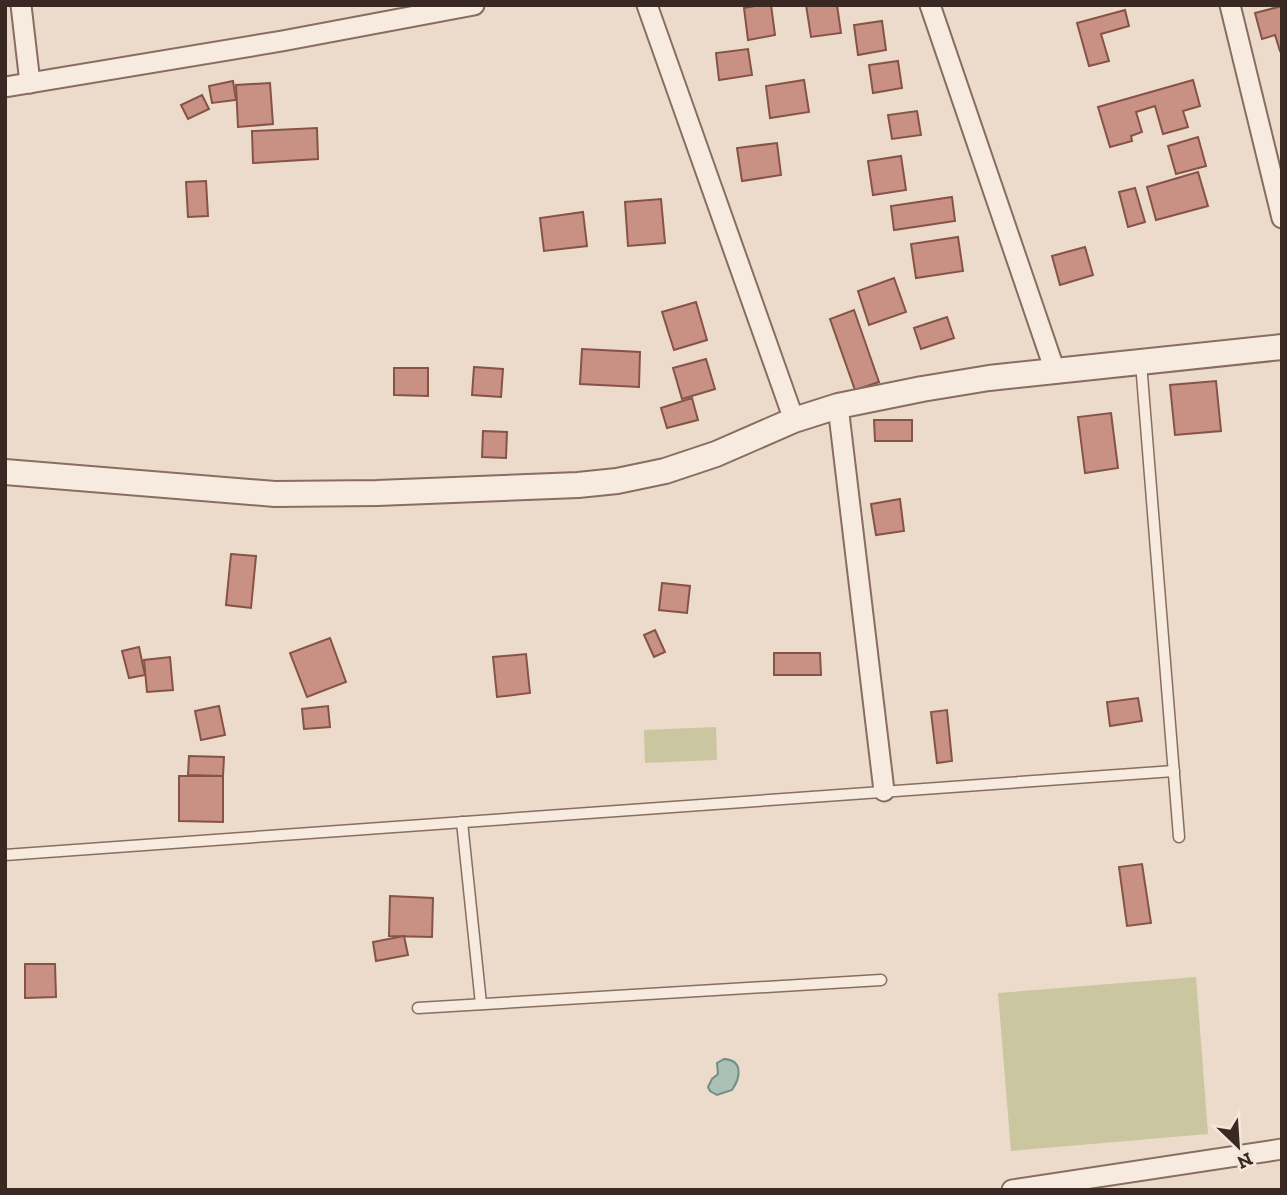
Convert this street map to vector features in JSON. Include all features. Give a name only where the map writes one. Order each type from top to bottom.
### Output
[{"type":"street","points":[[21,5],[30,83]]},
{"type":"street","points":[[5,87],[282,41],[474,5]]},
{"type":"street","points":[[647,5],[794,419]]},
{"type":"street","points":[[930,5],[1055,371]]},
{"type":"street","points":[[1230,5],[1282,218]]},
{"type":"street","points":[[5,472],[275,494],[578,485],[617,481],[665,471],[716,454],[794,419],[838,406],[922,389],[989,378],[1282,347]]},
{"type":"street","points":[[838,406],[884,791]]},
{"type":"street","points":[[1014,1190],[1282,1149]]},
{"type":"lane","points":[[1140,362],[1179,837]]},
{"type":"lane","points":[[5,855],[1174,772]]},
{"type":"lane","points":[[462,822],[481,1004]]},
{"type":"lane","points":[[418,1008],[881,980]]},
{"type":"shaded area","points":[[716,727],[717,760],[645,763],[644,730]]},
{"type":"shaded area","points":[[1196,977],[1208,1134],[1011,1151],[998,993]]},
{"type":"shaded area","points":[[724,1059],[735,1062],[738,1075],[732,1090],[717,1095],[708,1087],[718,1074],[717,1063]]},
{"type":"building","points":[[771,5],[775,35],[748,40],[744,8]]},
{"type":"building","points":[[806,5],[837,5],[841,33],[811,37]]},
{"type":"building","points":[[1282,6],[1280,51],[1275,35],[1262,39],[1255,13]]},
{"type":"building","points":[[1125,10],[1129,26],[1101,34],[1109,61],[1089,66],[1077,23]]},
{"type":"building","points":[[882,21],[886,50],[858,55],[854,25]]},
{"type":"building","points":[[748,49],[752,75],[719,80],[716,53]]},
{"type":"building","points":[[898,61],[902,88],[873,93],[869,65]]},
{"type":"building","points":[[804,80],[809,112],[770,118],[766,86]]},
{"type":"building","points":[[1193,80],[1200,106],[1183,111],[1188,127],[1163,134],[1155,106],[1136,112],[1142,132],[1131,136],[1132,141],[1110,147],[1098,107]]},
{"type":"building","points":[[233,81],[236,100],[212,103],[209,86]]},
{"type":"building","points":[[270,83],[273,124],[238,127],[236,85]]},
{"type":"building","points":[[202,95],[209,109],[188,119],[181,105]]},
{"type":"building","points":[[917,111],[921,135],[892,139],[888,115]]},
{"type":"building","points":[[317,128],[318,159],[253,163],[252,131]]},
{"type":"building","points":[[1198,137],[1206,166],[1176,174],[1168,146]]},
{"type":"building","points":[[777,143],[781,175],[742,181],[737,148]]},
{"type":"building","points":[[901,156],[906,190],[873,195],[868,161]]},
{"type":"building","points":[[1198,172],[1208,206],[1156,220],[1147,187]]},
{"type":"building","points":[[206,181],[208,216],[188,217],[186,182]]},
{"type":"building","points":[[1135,188],[1145,222],[1128,227],[1119,192]]},
{"type":"building","points":[[952,197],[955,221],[894,230],[891,206]]},
{"type":"building","points":[[661,199],[665,243],[628,246],[625,202]]},
{"type":"building","points":[[583,212],[587,246],[544,251],[540,218]]},
{"type":"building","points":[[958,237],[963,271],[916,278],[911,244]]},
{"type":"building","points":[[1085,247],[1093,275],[1060,285],[1052,256]]},
{"type":"building","points":[[894,278],[906,312],[869,325],[858,291]]},
{"type":"building","points":[[696,302],[707,340],[674,350],[662,312]]},
{"type":"building","points":[[854,310],[879,382],[855,390],[830,319]]},
{"type":"building","points":[[947,317],[954,338],[921,349],[914,328]]},
{"type":"building","points":[[582,349],[640,352],[639,387],[580,384]]},
{"type":"building","points":[[706,359],[715,389],[682,399],[673,368]]},
{"type":"building","points":[[474,367],[503,369],[501,397],[472,395]]},
{"type":"building","points":[[394,368],[428,368],[428,396],[394,395]]},
{"type":"building","points":[[1216,381],[1221,431],[1175,435],[1170,385]]},
{"type":"building","points":[[692,398],[698,420],[667,428],[661,408]]},
{"type":"building","points":[[1111,413],[1118,468],[1085,473],[1078,417]]},
{"type":"building","points":[[874,420],[912,420],[912,441],[875,441]]},
{"type":"building","points":[[483,431],[507,432],[506,458],[482,457]]},
{"type":"building","points":[[900,499],[904,531],[876,535],[871,504]]},
{"type":"building","points":[[231,554],[256,556],[251,608],[226,605]]},
{"type":"building","points":[[662,583],[690,586],[687,613],[659,610]]},
{"type":"building","points":[[655,630],[665,652],[654,657],[644,635]]},
{"type":"building","points":[[330,638],[346,682],[307,697],[290,653]]},
{"type":"building","points":[[139,647],[145,675],[129,678],[122,651]]},
{"type":"building","points":[[774,653],[820,653],[821,675],[774,675]]},
{"type":"building","points":[[526,654],[530,693],[497,697],[493,657]]},
{"type":"building","points":[[170,657],[173,690],[147,692],[144,660]]},
{"type":"building","points":[[1138,698],[1142,721],[1110,726],[1107,702]]},
{"type":"building","points":[[219,706],[225,735],[201,740],[195,711]]},
{"type":"building","points":[[328,706],[330,727],[304,729],[302,709]]},
{"type":"building","points":[[947,710],[952,761],[937,763],[931,712]]},
{"type":"building","points":[[189,756],[224,757],[223,776],[188,775]]},
{"type":"building","points":[[179,776],[223,776],[223,822],[179,821]]},
{"type":"building","points":[[1142,864],[1151,923],[1127,926],[1119,867]]},
{"type":"building","points":[[390,896],[433,898],[432,937],[389,936]]},
{"type":"building","points":[[404,936],[408,955],[376,961],[373,942]]},
{"type":"building","points":[[25,964],[55,964],[56,997],[25,998]]}]
